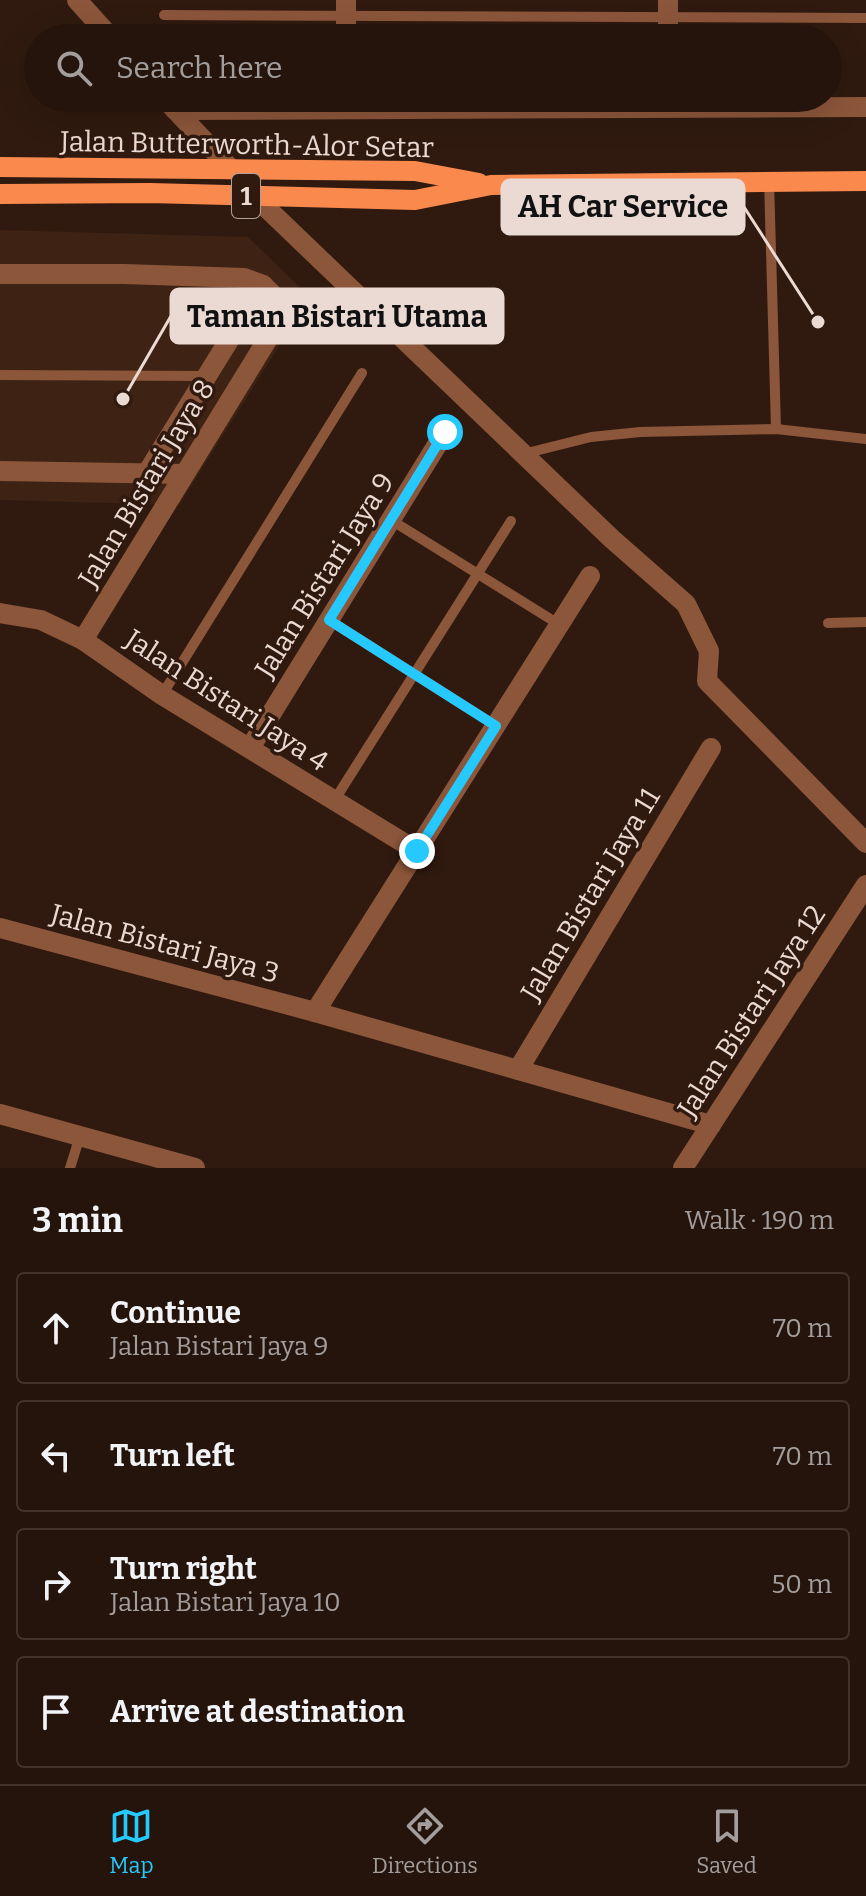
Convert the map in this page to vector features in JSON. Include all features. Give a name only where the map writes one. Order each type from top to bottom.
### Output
[{"type":"main road","name":"Jalan Butterworth-Alor Setar","points":[[0,167],[415,171],[491,185]]},
{"type":"main road","name":"Jalan Butterworth-Alor Setar","points":[[0,194],[415,200],[491,185],[866,181]]},
{"type":"street","points":[[77,0],[98,24]]},
{"type":"street","points":[[842,107],[866,107]]},
{"type":"street","points":[[177,112],[231,169]]},
{"type":"street","points":[[254,196],[612,539],[686,604],[709,651],[707,681],[866,843]]},
{"type":"street","points":[[0,274],[213,276],[244,278],[263,285],[147,473]]},
{"type":"street","name":"Jalan Bistari Jaya 8","points":[[83,640],[283,314],[280,302],[263,285]]},
{"type":"street","name":"Jalan Bistari Jaya 9","points":[[250,748],[445,432]]},
{"type":"street","points":[[0,471],[184,474]]},
{"type":"street","points":[[315,1012],[590,576]]},
{"type":"street","name":"Jalan Bistari Jaya 4","points":[[0,613],[41,620],[83,640],[162,695],[417,851]]},
{"type":"street","name":"Jalan Bistari Jaya 11","points":[[518,1070],[711,748]]},
{"type":"street","name":"Jalan Bistari Jaya 12","points":[[683,1168],[866,885]]},
{"type":"street","name":"Jalan Bistari Jaya 3","points":[[0,928],[315,1012],[711,1125]]},
{"type":"street","points":[[0,1114],[195,1168]]},
{"type":"lane","points":[[164,15],[346,8],[668,18],[866,18]]},
{"type":"lane","points":[[769,180],[776,429]]},
{"type":"lane","points":[[162,695],[362,373]]},
{"type":"lane","points":[[0,375],[205,376]]},
{"type":"lane","points":[[523,454],[591,437],[640,432],[776,429],[866,439]]},
{"type":"lane","points":[[391,520],[560,625]]},
{"type":"lane","points":[[334,801],[511,521]]},
{"type":"lane","points":[[329,620],[496,726]]},
{"type":"lane","points":[[828,623],[866,622]]},
{"type":"lane","points":[[70,1168],[80,1136]]},
{"type":"shaded area","points":[[0,230],[248,237],[310,297],[179,505],[0,500]]},
{"type":"place","name":"AH Car Service","points":[[818,322]]},
{"type":"place","name":"Taman Bistari Utama","points":[[123,399]]},
{"type":"route","points":[[417,851],[496,726],[329,620],[445,432]]}]
